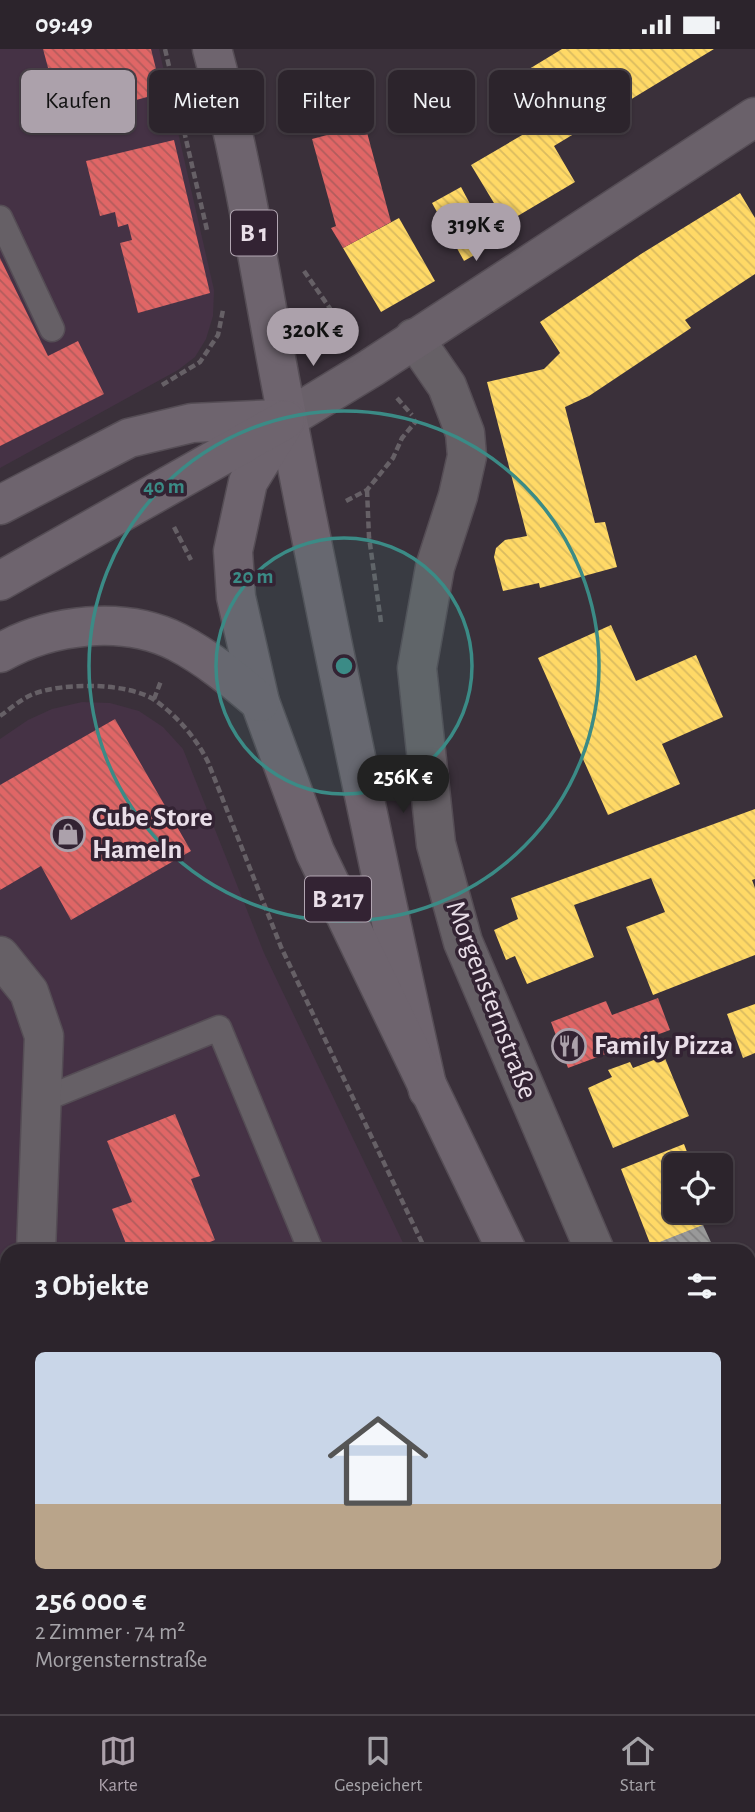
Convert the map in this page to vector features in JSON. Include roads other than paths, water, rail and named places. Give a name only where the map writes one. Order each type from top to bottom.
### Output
[{"type":"main road","name":"B 1","points":[[212,49],[237,144],[287,419]]},
{"type":"main road","points":[[0,581],[287,419],[755,117]]},
{"type":"main road","points":[[0,505],[129,438],[192,423],[287,419]]},
{"type":"main road","name":"B 217","points":[[287,419],[383,888],[428,1090]]},
{"type":"main road","name":"B 217","points":[[287,419],[248,482],[233,551],[236,597],[260,702],[315,852],[505,1244]]},
{"type":"main road","points":[[0,653],[57,630],[98,626],[147,630],[176,642],[216,666],[260,702]]},
{"type":"street","name":"Morgensternstraße","points":[[414,338],[446,386],[465,433],[467,456],[458,496],[435,567],[417,668],[436,844],[463,942],[592,1244]]},
{"type":"street","points":[[0,956],[29,992],[44,1036],[36,1244]]},
{"type":"lane","points":[[0,218],[52,329]]},
{"type":"lane","points":[[42,1100],[219,1028],[308,1244]]},
{"type":"place","name":"Cube Store Hameln","points":[[68,834]]},
{"type":"place","name":"Family Pizza","points":[[569,1046]]}]
